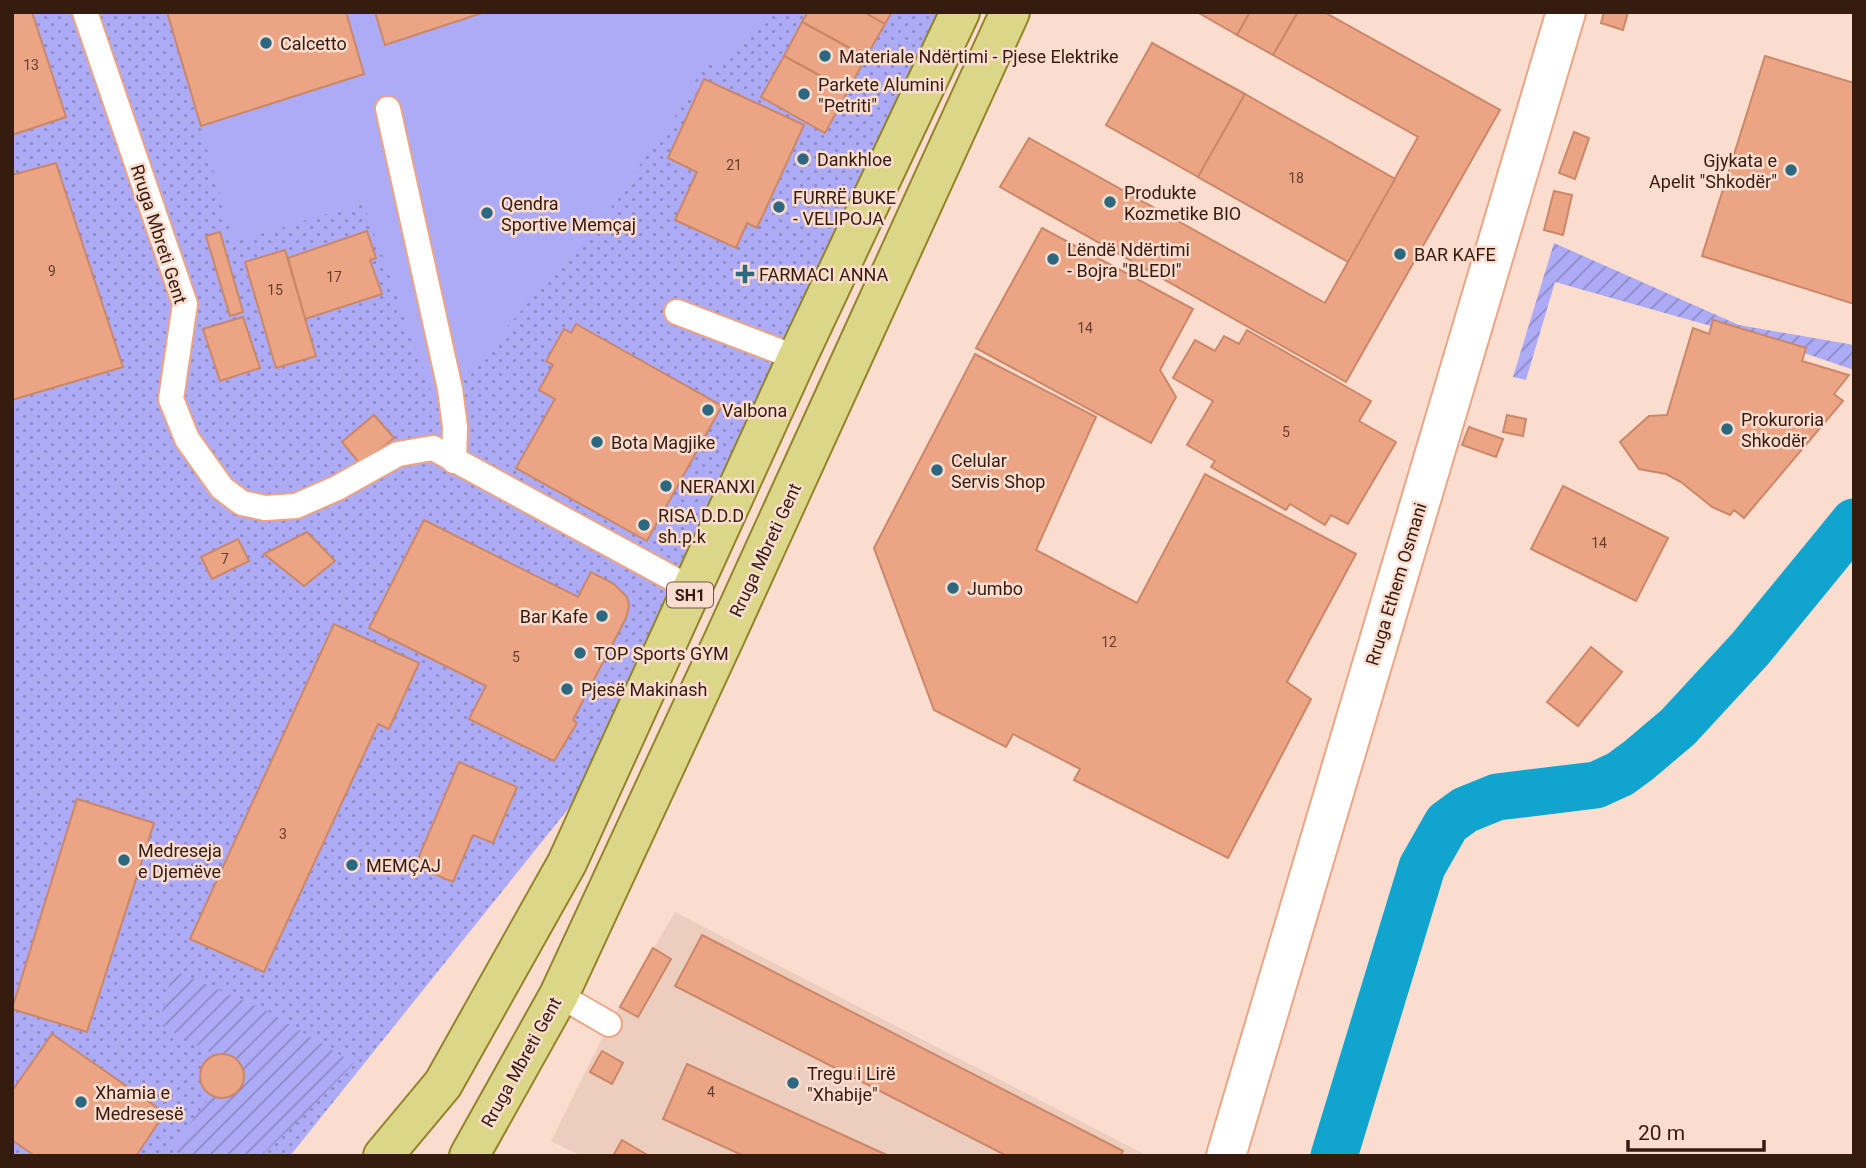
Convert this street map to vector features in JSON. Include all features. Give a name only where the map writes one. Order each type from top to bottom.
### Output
[{"type":"main road","name":"SH1","points":[[383,1156],[443,1084],[567,863],[797,358],[960,12]]},
{"type":"main road","name":"Rruga Mbreti Gent","points":[[469,1156],[559,995],[1010,12]]},
{"type":"street","name":"Rruga Ethem Osmani","points":[[1226,1156],[1566,12]]},
{"type":"lane","name":"Rruga Mbreti Gent","points":[[85,12],[185,304],[171,399],[187,439],[222,488],[242,503],[265,508],[296,506],[337,488],[398,454],[433,448],[692,589]]},
{"type":"lane","points":[[388,108],[450,389],[455,427],[454,461]]},
{"type":"lane","points":[[677,312],[797,358]]},
{"type":"lane","points":[[559,995],[609,1024]]},
{"type":"shaded area","points":[[12,12],[957,12],[637,723],[290,1156],[12,1156]]},
{"type":"shaded area","name":"Qendra Sportive Memçaj","points":[[167,12],[773,12],[727,56],[719,69],[704,62],[686,101],[601,223],[561,269],[558,267],[466,376],[435,401],[363,203],[234,242]]},
{"type":"shaded area","points":[[1554,243],[1739,325],[1854,345],[1854,370],[1804,353],[1805,348],[1713,320],[1711,326],[1555,282],[1526,380],[1513,377]]},
{"type":"shaded area","name":"Tregu i Lirë \"Xhabije\"","points":[[675,912],[1148,1156],[581,1156],[551,1141],[609,1024]]},
{"type":"shaded area","points":[[173,970],[269,1012],[354,1063],[261,1156],[183,1156],[171,1148],[211,1096],[202,1084],[200,1074],[204,1064],[215,1055],[159,1024]]},
{"type":"building","points":[[12,12],[32,12],[66,117],[12,135]]},
{"type":"building","name":"Calcetto","points":[[167,12],[346,12],[364,74],[201,126]]},
{"type":"building","name":"Calcetto","points":[[375,12],[485,12],[385,45]]},
{"type":"building","points":[[808,12],[864,12],[885,24],[866,57],[802,22]]},
{"type":"building","points":[[864,12],[892,12],[885,24]]},
{"type":"building","points":[[1197,12],[1250,12],[1237,35]]},
{"type":"building","points":[[1250,12],[1298,12],[1273,55],[1237,35]]},
{"type":"building","points":[[1298,12],[1324,12],[1500,110],[1346,382],[1000,187],[1029,138],[1325,303],[1418,137],[1273,55]]},
{"type":"building","points":[[1604,12],[1628,12],[1623,30],[1601,23]]},
{"type":"building","name":"Materiale Ndërtimi - Pjese Elektrike","points":[[802,22],[866,57],[848,91],[784,56]]},
{"type":"building","points":[[1152,43],[1245,94],[1198,177],[1106,125]]},
{"type":"building","name":"Parkete Alumini \"Petriti\"","points":[[784,56],[848,91],[825,133],[761,97]]},
{"type":"building","name":"Gjykata e Apelit \"Shkodër\"","points":[[1765,56],[1854,83],[1854,304],[1702,256]]},
{"type":"building","points":[[704,79],[804,125],[757,228],[747,223],[736,248],[675,220],[697,172],[668,158]]},
{"type":"building","points":[[1245,94],[1395,179],[1348,262],[1198,177]]},
{"type":"building","points":[[1574,132],[1589,138],[1575,179],[1559,173]]},
{"type":"building","points":[[56,163],[123,367],[12,400],[12,175]]},
{"type":"building","points":[[1554,191],[1572,195],[1563,235],[1544,230]]},
{"type":"building","points":[[1042,228],[1193,309],[1160,370],[1176,397],[1151,443],[976,348]]},
{"type":"building","points":[[367,231],[376,258],[370,260],[382,294],[305,319],[288,258]]},
{"type":"building","points":[[220,232],[243,312],[230,316],[206,236]]},
{"type":"building","points":[[285,250],[316,356],[276,368],[245,262]]},
{"type":"building","points":[[243,317],[260,368],[220,381],[203,329]]},
{"type":"building","name":"Prokuroria Shkodër","points":[[1713,320],[1806,348],[1802,361],[1849,375],[1834,394],[1843,401],[1744,518],[1734,510],[1730,515],[1712,507],[1681,482],[1666,474],[1639,469],[1620,442],[1649,416],[1667,415],[1693,328],[1709,334]]},
{"type":"building","points":[[576,324],[722,406],[647,541],[516,468],[555,399],[539,390],[553,365],[546,361],[564,329],[571,333]]},
{"type":"building","points":[[1247,330],[1371,401],[1359,421],[1396,442],[1348,524],[1331,515],[1325,525],[1290,504],[1286,510],[1211,467],[1215,461],[1187,445],[1213,401],[1173,378],[1195,340],[1215,351],[1224,336],[1239,344]]},
{"type":"building","points":[[975,354],[1096,417],[1036,550],[1137,603],[1205,474],[1356,554],[1287,682],[1311,699],[1228,858],[1074,780],[1080,769],[1013,734],[1006,747],[934,710],[874,548]]},
{"type":"building","points":[[374,415],[394,438],[361,465],[342,442]]},
{"type":"building","points":[[1507,415],[1526,419],[1523,436],[1503,432]]},
{"type":"building","points":[[1469,427],[1503,439],[1496,457],[1462,445]]},
{"type":"building","points":[[1563,486],[1668,538],[1636,601],[1531,549]]},
{"type":"building","points":[[424,520],[578,597],[591,572],[614,584],[627,597],[629,606],[626,618],[573,720],[577,723],[554,761],[469,719],[486,686],[369,628]]},
{"type":"building","points":[[307,532],[335,561],[304,586],[264,554]]},
{"type":"building","points":[[238,539],[249,561],[212,579],[201,557]]},
{"type":"building","points":[[334,624],[419,663],[389,729],[378,724],[264,972],[190,939]]},
{"type":"building","points":[[1591,647],[1622,672],[1578,726],[1547,702]]},
{"type":"building","points":[[459,762],[517,787],[493,843],[473,835],[453,882],[415,866]]},
{"type":"building","points":[[77,799],[154,823],[87,1032],[12,1009]]},
{"type":"building","points":[[702,935],[1123,1151],[1120,1156],[1007,1156],[675,986]]},
{"type":"building","points":[[653,948],[671,959],[638,1017],[620,1007]]},
{"type":"building","name":"Xhamia e Medresesë","points":[[52,1034],[165,1113],[136,1156],[35,1156],[12,1140],[12,1091]]},
{"type":"building","points":[[602,1051],[623,1063],[612,1084],[590,1072]]},
{"type":"building","points":[[222,1054],[237,1061],[244,1076],[237,1091],[222,1098],[207,1091],[200,1076],[207,1061]]},
{"type":"building","points":[[687,1064],[889,1156],[744,1156],[663,1119]]},
{"type":"building","points":[[622,1140],[649,1156],[613,1156]]},
{"type":"waterway","points":[[1334,1156],[1422,867],[1447,823],[1465,810],[1497,797],[1596,785],[1620,774],[1639,760],[1678,727],[1750,649],[1854,522]]},
{"type":"place","name":"Calcetto","points":[[266,43]]},
{"type":"place","name":"Materiale Ndërtimi - Pjese Elektrike","points":[[825,56]]},
{"type":"place","name":"Parkete Alumini \"Petriti\"","points":[[804,94]]},
{"type":"place","name":"Dankhloe","points":[[803,159]]},
{"type":"place","name":"Gjykata e Apelit \"Shkodër\"","points":[[1791,170]]},
{"type":"place","name":"Produkte Kozmetike BIO","points":[[1110,202]]},
{"type":"place","name":"FURRË BUKE - VELIPOJA","points":[[779,207]]},
{"type":"place","name":"Qendra Sportive Memçaj","points":[[487,213]]},
{"type":"place","name":"BAR KAFE","points":[[1400,254]]},
{"type":"place","name":"Lëndë Ndërtimi - Bojra \"BLEDI\"","points":[[1053,259]]},
{"type":"place","name":"FARMACI ANNA","points":[[745,274]]},
{"type":"place","name":"Valbona","points":[[708,410]]},
{"type":"place","name":"Prokuroria Shkodër","points":[[1727,429]]},
{"type":"place","name":"Bota Magjike","points":[[597,442]]},
{"type":"place","name":"Celular Servis Shop","points":[[937,470]]},
{"type":"place","name":"NERANXI","points":[[666,486]]},
{"type":"place","name":"RISA D.D.D sh.p.k","points":[[644,525]]},
{"type":"place","name":"Jumbo","points":[[953,588]]},
{"type":"place","name":"Bar Kafe","points":[[602,616]]},
{"type":"place","name":"TOP Sports GYM","points":[[580,653]]},
{"type":"place","name":"Pjesë Makinash","points":[[567,689]]},
{"type":"place","name":"Medreseja e Djemëve","points":[[124,860]]},
{"type":"place","name":"MEMÇAJ","points":[[352,865]]},
{"type":"place","name":"Tregu i Lirë \"Xhabije\"","points":[[793,1083]]},
{"type":"place","name":"Xhamia e Medresesë","points":[[81,1102]]}]
